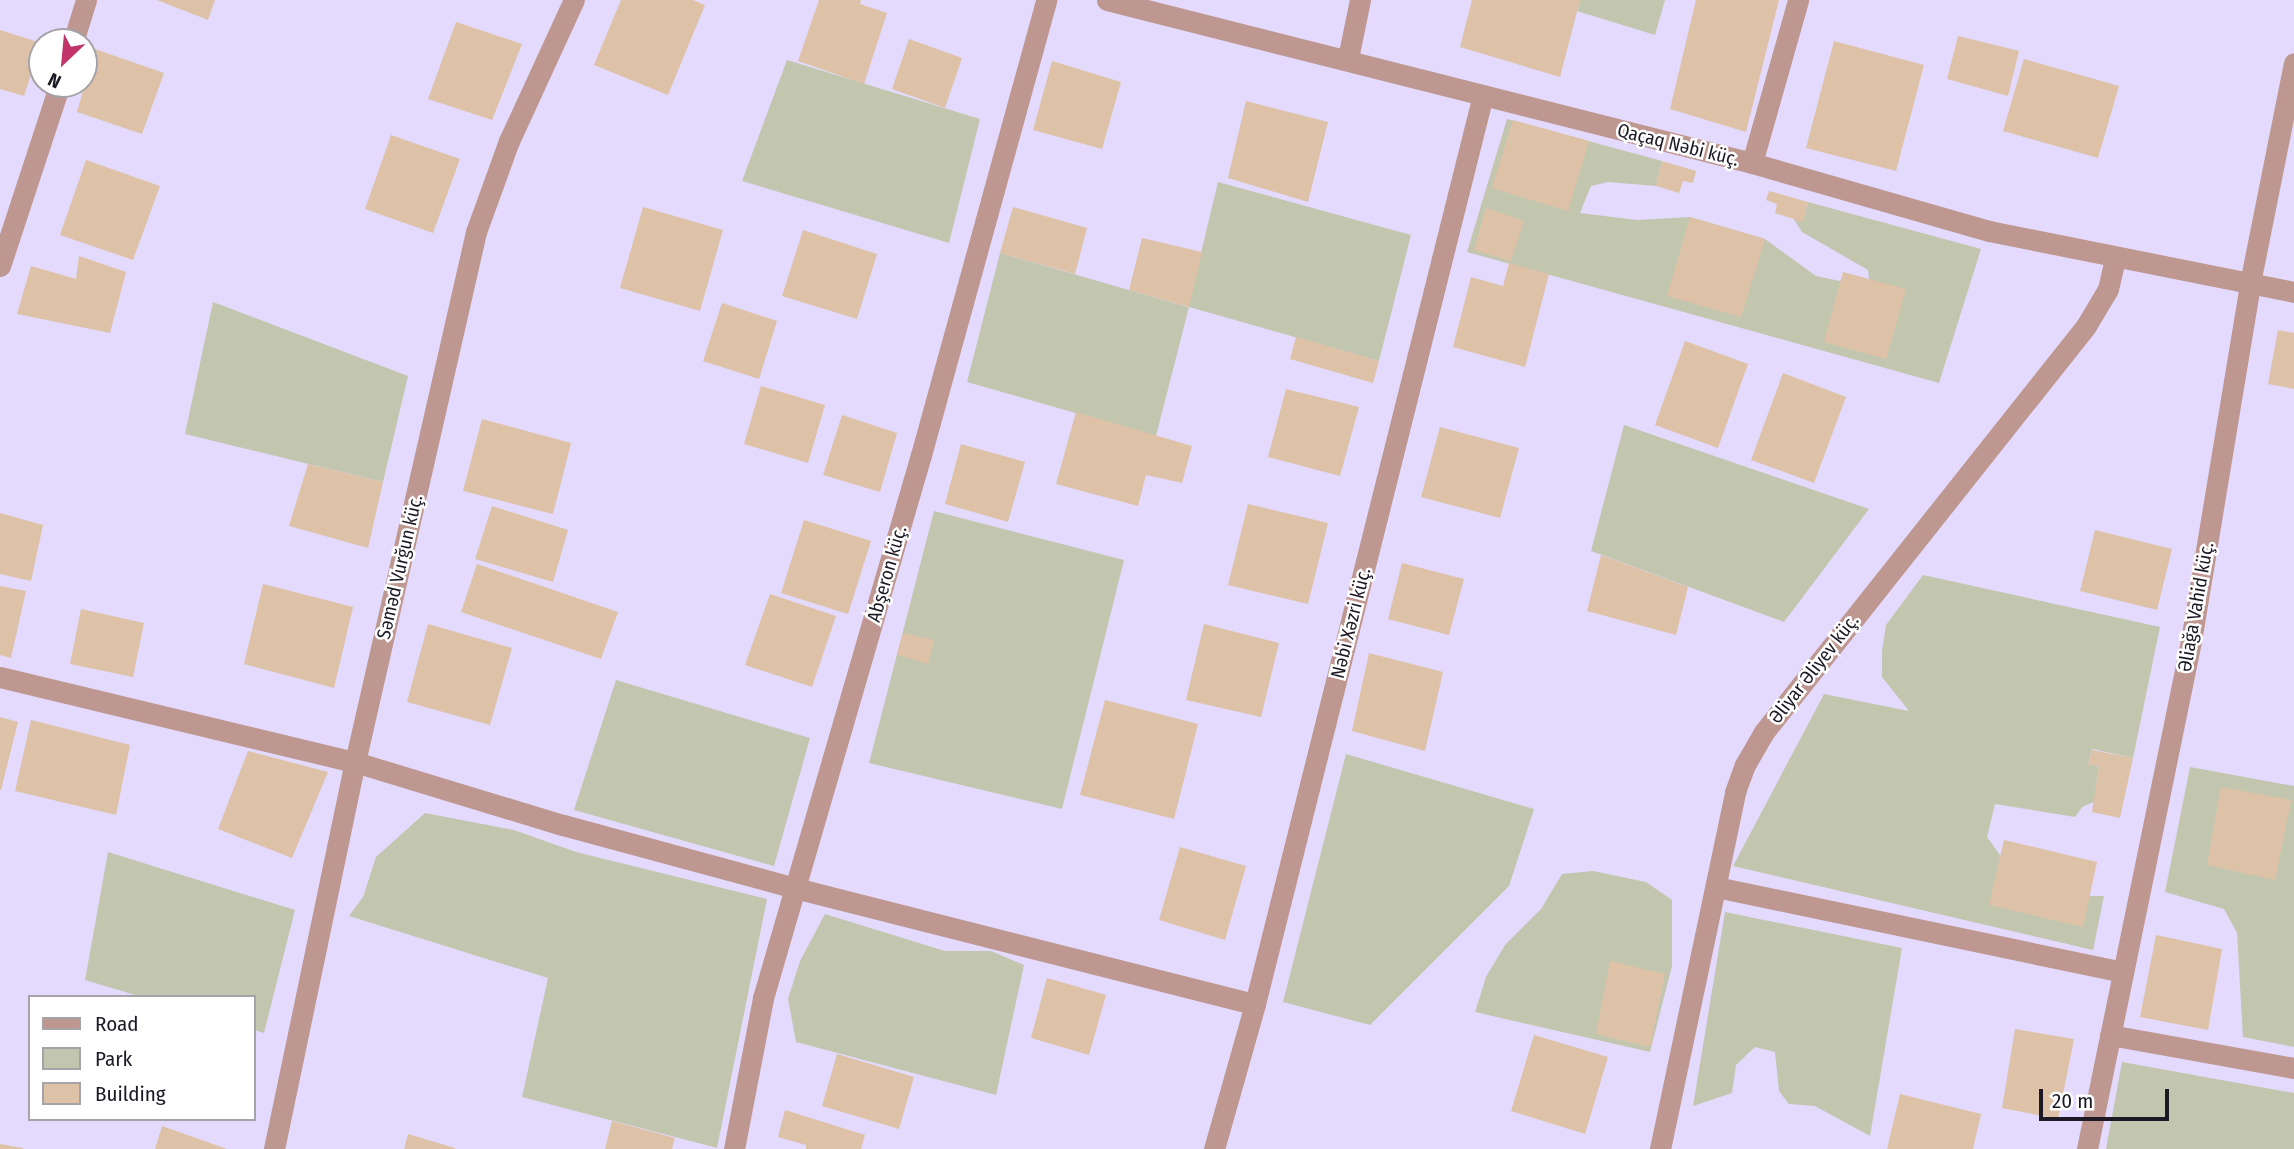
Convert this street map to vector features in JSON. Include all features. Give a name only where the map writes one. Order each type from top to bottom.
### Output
[{"type":"street","points":[[77,28],[86,0]]},
{"type":"street","name":"Səməd Vurğun küç.","points":[[274,1149],[355,762],[476,232],[509,141],[574,0]]},
{"type":"street","name":"Abşeron küç.","points":[[734,1149],[763,999],[921,456],[1046,0]]},
{"type":"street","name":"Qaçaq Nəbi küç.","points":[[1107,0],[1348,58],[1752,163],[1989,231],[2115,260],[2294,292]]},
{"type":"street","points":[[1348,58],[1360,0]]},
{"type":"street","points":[[1752,163],[1798,0]]},
{"type":"street","name":"Əliağa Vahid küç.","points":[[2087,1149],[2191,641],[2250,283],[2294,63]]},
{"type":"street","name":"Nəbi Xəzri küç.","points":[[1214,1149],[1255,1004],[1483,95]]},
{"type":"street","points":[[0,266],[55,98]]},
{"type":"street","name":"Əliyar Əliyev küç.","points":[[1660,1149],[1735,792],[1764,732],[2086,326],[2108,289],[2115,260]]},
{"type":"street","points":[[0,677],[355,762],[563,825],[795,888],[1255,1004]]},
{"type":"street","points":[[1716,887],[2123,972]]},
{"type":"street","points":[[2110,1035],[2294,1068]]},
{"type":"green space","points":[[1580,0],[1665,0],[1655,35],[1577,11]]},
{"type":"green space","points":[[787,60],[980,119],[949,243],[742,181]]},
{"type":"green space","points":[[1507,119],[1662,161],[1656,186],[1608,182],[1591,186],[1580,213],[1637,220],[1690,217],[1765,239],[1816,276],[1840,281],[1869,279],[1868,270],[1802,232],[1793,218],[1803,221],[1808,202],[1981,249],[1939,383],[1467,252]]},
{"type":"green space","points":[[1218,182],[1411,235],[1379,361],[1189,307],[1156,436],[967,382],[1000,253],[1188,307]]},
{"type":"green space","points":[[213,302],[408,376],[383,482],[185,434]]},
{"type":"green space","points":[[1624,425],[1869,509],[1784,622],[1591,551]]},
{"type":"green space","points":[[934,511],[1124,560],[1062,809],[869,763]]},
{"type":"green space","points":[[1923,575],[2160,627],[2133,758],[2092,749],[2088,764],[2099,766],[2094,802],[2082,807],[2075,817],[1995,804],[1987,837],[2000,855],[2089,896],[2104,896],[2093,950],[1733,866],[1824,694],[1909,711],[1882,677],[1882,651],[1886,625]]},
{"type":"green space","points":[[616,680],[810,738],[774,866],[574,810]]},
{"type":"green space","points":[[1346,754],[1534,809],[1509,886],[1370,1025],[1283,1002]]},
{"type":"green space","points":[[2190,767],[2294,786],[2294,1047],[2243,1037],[2237,933],[2224,909],[2165,892]]},
{"type":"green space","points":[[425,813],[514,830],[576,852],[767,899],[717,1148],[522,1097],[548,978],[349,916],[363,897],[376,857]]},
{"type":"green space","points":[[108,852],[295,910],[264,1033],[256,1031],[256,995],[135,995],[85,980]]},
{"type":"green space","points":[[1593,871],[1646,882],[1672,900],[1672,966],[1650,1052],[1475,1012],[1486,977],[1505,945],[1541,909],[1562,874]]},
{"type":"green space","points":[[1725,912],[1902,948],[1870,1136],[1815,1106],[1789,1104],[1779,1091],[1775,1052],[1755,1047],[1736,1065],[1732,1093],[1693,1106]]},
{"type":"green space","points":[[825,914],[945,951],[991,951],[1024,965],[996,1095],[796,1042],[788,999],[800,961]]},
{"type":"green space","points":[[2122,1062],[2294,1093],[2294,1149],[2106,1149]]},
{"type":"building","points":[[157,0],[215,0],[208,20]]},
{"type":"building","points":[[621,0],[693,0],[705,5],[668,95],[594,65]]},
{"type":"building","points":[[819,0],[861,0],[860,4],[887,13],[864,84],[798,61]]},
{"type":"building","points":[[1472,0],[1580,0],[1560,77],[1460,47]]},
{"type":"building","points":[[1696,0],[1779,0],[1746,132],[1670,109]]},
{"type":"building","points":[[456,22],[522,44],[492,120],[428,99]]},
{"type":"building","points":[[0,30],[28,39],[28,84],[24,96],[0,89]]},
{"type":"building","points":[[1958,36],[2019,51],[2008,96],[1947,79]]},
{"type":"building","points":[[909,39],[962,58],[945,108],[892,89]]},
{"type":"building","points":[[1834,41],[1924,65],[1896,171],[1806,148]]},
{"type":"building","points":[[98,50],[164,73],[142,134],[77,112],[81,98],[98,98]]},
{"type":"building","points":[[2024,59],[2119,86],[2098,158],[2003,131]]},
{"type":"building","points":[[1052,61],[1121,82],[1102,149],[1033,130]]},
{"type":"building","points":[[1246,101],[1328,122],[1308,202],[1228,178]]},
{"type":"building","points":[[1513,120],[1589,141],[1568,211],[1492,188]]},
{"type":"building","points":[[391,135],[460,159],[433,233],[365,209]]},
{"type":"building","points":[[86,160],[160,186],[133,260],[60,235]]},
{"type":"building","points":[[1662,161],[1696,171],[1693,183],[1683,181],[1679,193],[1656,186]]},
{"type":"building","points":[[1769,191],[1808,202],[1803,222],[1775,213],[1777,204],[1766,200]]},
{"type":"building","points":[[643,207],[723,230],[700,311],[620,288]]},
{"type":"building","points":[[1013,207],[1087,228],[1075,274],[1000,253]]},
{"type":"building","points":[[1486,208],[1524,221],[1511,261],[1474,250]]},
{"type":"building","points":[[1690,217],[1765,239],[1741,317],[1667,296]]},
{"type":"building","points":[[803,230],[877,254],[857,319],[782,296]]},
{"type":"building","points":[[1142,238],[1202,252],[1189,307],[1129,290]]},
{"type":"building","points":[[79,256],[126,272],[110,333],[17,314],[31,266],[76,279]]},
{"type":"building","points":[[1509,263],[1549,274],[1525,367],[1453,347],[1471,277],[1503,286]]},
{"type":"building","points":[[1843,272],[1906,289],[1886,359],[1824,342]]},
{"type":"building","points":[[722,303],[777,321],[759,379],[703,361]]},
{"type":"building","points":[[2278,330],[2294,333],[2294,389],[2268,384]]},
{"type":"building","points":[[1296,337],[1379,361],[1373,383],[1290,359]]},
{"type":"building","points":[[1685,341],[1748,364],[1718,448],[1655,425]]},
{"type":"building","points":[[1783,373],[1846,397],[1814,483],[1751,460]]},
{"type":"building","points":[[761,386],[825,405],[808,463],[744,444]]},
{"type":"building","points":[[1286,389],[1359,407],[1340,476],[1268,457]]},
{"type":"building","points":[[1076,412],[1192,446],[1182,483],[1146,475],[1138,506],[1056,484]]},
{"type":"building","points":[[842,415],[897,433],[880,492],[823,475]]},
{"type":"building","points":[[482,419],[571,443],[553,514],[463,491]]},
{"type":"building","points":[[1440,427],[1519,448],[1500,518],[1421,497]]},
{"type":"building","points":[[961,444],[1025,462],[1008,522],[945,504]]},
{"type":"building","points":[[308,464],[383,482],[368,548],[289,526]]},
{"type":"building","points":[[1248,504],[1328,523],[1308,604],[1228,585]]},
{"type":"building","points":[[492,506],[568,530],[553,582],[475,559]]},
{"type":"building","points":[[0,513],[43,525],[31,581],[0,574]]},
{"type":"building","points":[[804,520],[871,541],[848,614],[781,593]]},
{"type":"building","points":[[2095,530],[2172,549],[2157,610],[2080,591]]},
{"type":"building","points":[[1601,555],[1688,587],[1676,635],[1587,611]]},
{"type":"building","points":[[1402,563],[1464,579],[1449,635],[1388,619]]},
{"type":"building","points":[[477,564],[618,612],[601,659],[461,612]]},
{"type":"building","points":[[263,584],[353,607],[334,688],[244,664]]},
{"type":"building","points":[[0,586],[26,591],[11,658],[0,655]]},
{"type":"building","points":[[770,594],[836,616],[812,687],[745,665]]},
{"type":"building","points":[[81,609],[144,623],[133,677],[70,664]]},
{"type":"building","points":[[428,624],[512,648],[490,725],[407,702]]},
{"type":"building","points":[[1204,624],[1279,643],[1261,717],[1186,700]]},
{"type":"building","points":[[903,633],[934,640],[928,664],[897,655]]},
{"type":"building","points":[[1369,653],[1443,672],[1425,751],[1352,731]]},
{"type":"building","points":[[1105,700],[1198,724],[1174,819],[1080,795]]},
{"type":"building","points":[[0,717],[18,722],[1,790],[0,790]]},
{"type":"building","points":[[31,720],[130,745],[116,815],[15,791]]},
{"type":"building","points":[[2092,750],[2133,758],[2120,818],[2092,812],[2099,766],[2088,764]]},
{"type":"building","points":[[248,751],[328,772],[292,858],[218,829]]},
{"type":"building","points":[[2221,787],[2291,800],[2275,880],[2207,865]]},
{"type":"building","points":[[2004,840],[2097,862],[2083,927],[1989,905]]},
{"type":"building","points":[[1180,847],[1246,866],[1225,940],[1159,920]]},
{"type":"building","points":[[2156,935],[2222,949],[2208,1030],[2140,1017]]},
{"type":"building","points":[[1610,961],[1665,974],[1650,1047],[1596,1034]]},
{"type":"building","points":[[1047,978],[1106,995],[1089,1055],[1031,1038]]},
{"type":"building","points":[[2015,1029],[2074,1039],[2058,1119],[2002,1108]]},
{"type":"building","points":[[1534,1035],[1608,1057],[1585,1134],[1511,1111]]},
{"type":"building","points":[[837,1054],[914,1077],[899,1129],[822,1106]]},
{"type":"building","points":[[1900,1094],[1981,1114],[1973,1149],[1887,1149]]},
{"type":"building","points":[[785,1110],[865,1135],[861,1149],[806,1149],[806,1145],[778,1137]]},
{"type":"building","points":[[612,1121],[675,1138],[672,1149],[605,1149]]},
{"type":"building","points":[[162,1126],[227,1149],[155,1149]]},
{"type":"building","points":[[408,1134],[455,1148],[455,1149],[404,1149]]},
{"type":"building","points":[[0,1144],[23,1148],[23,1149],[0,1149]]}]
